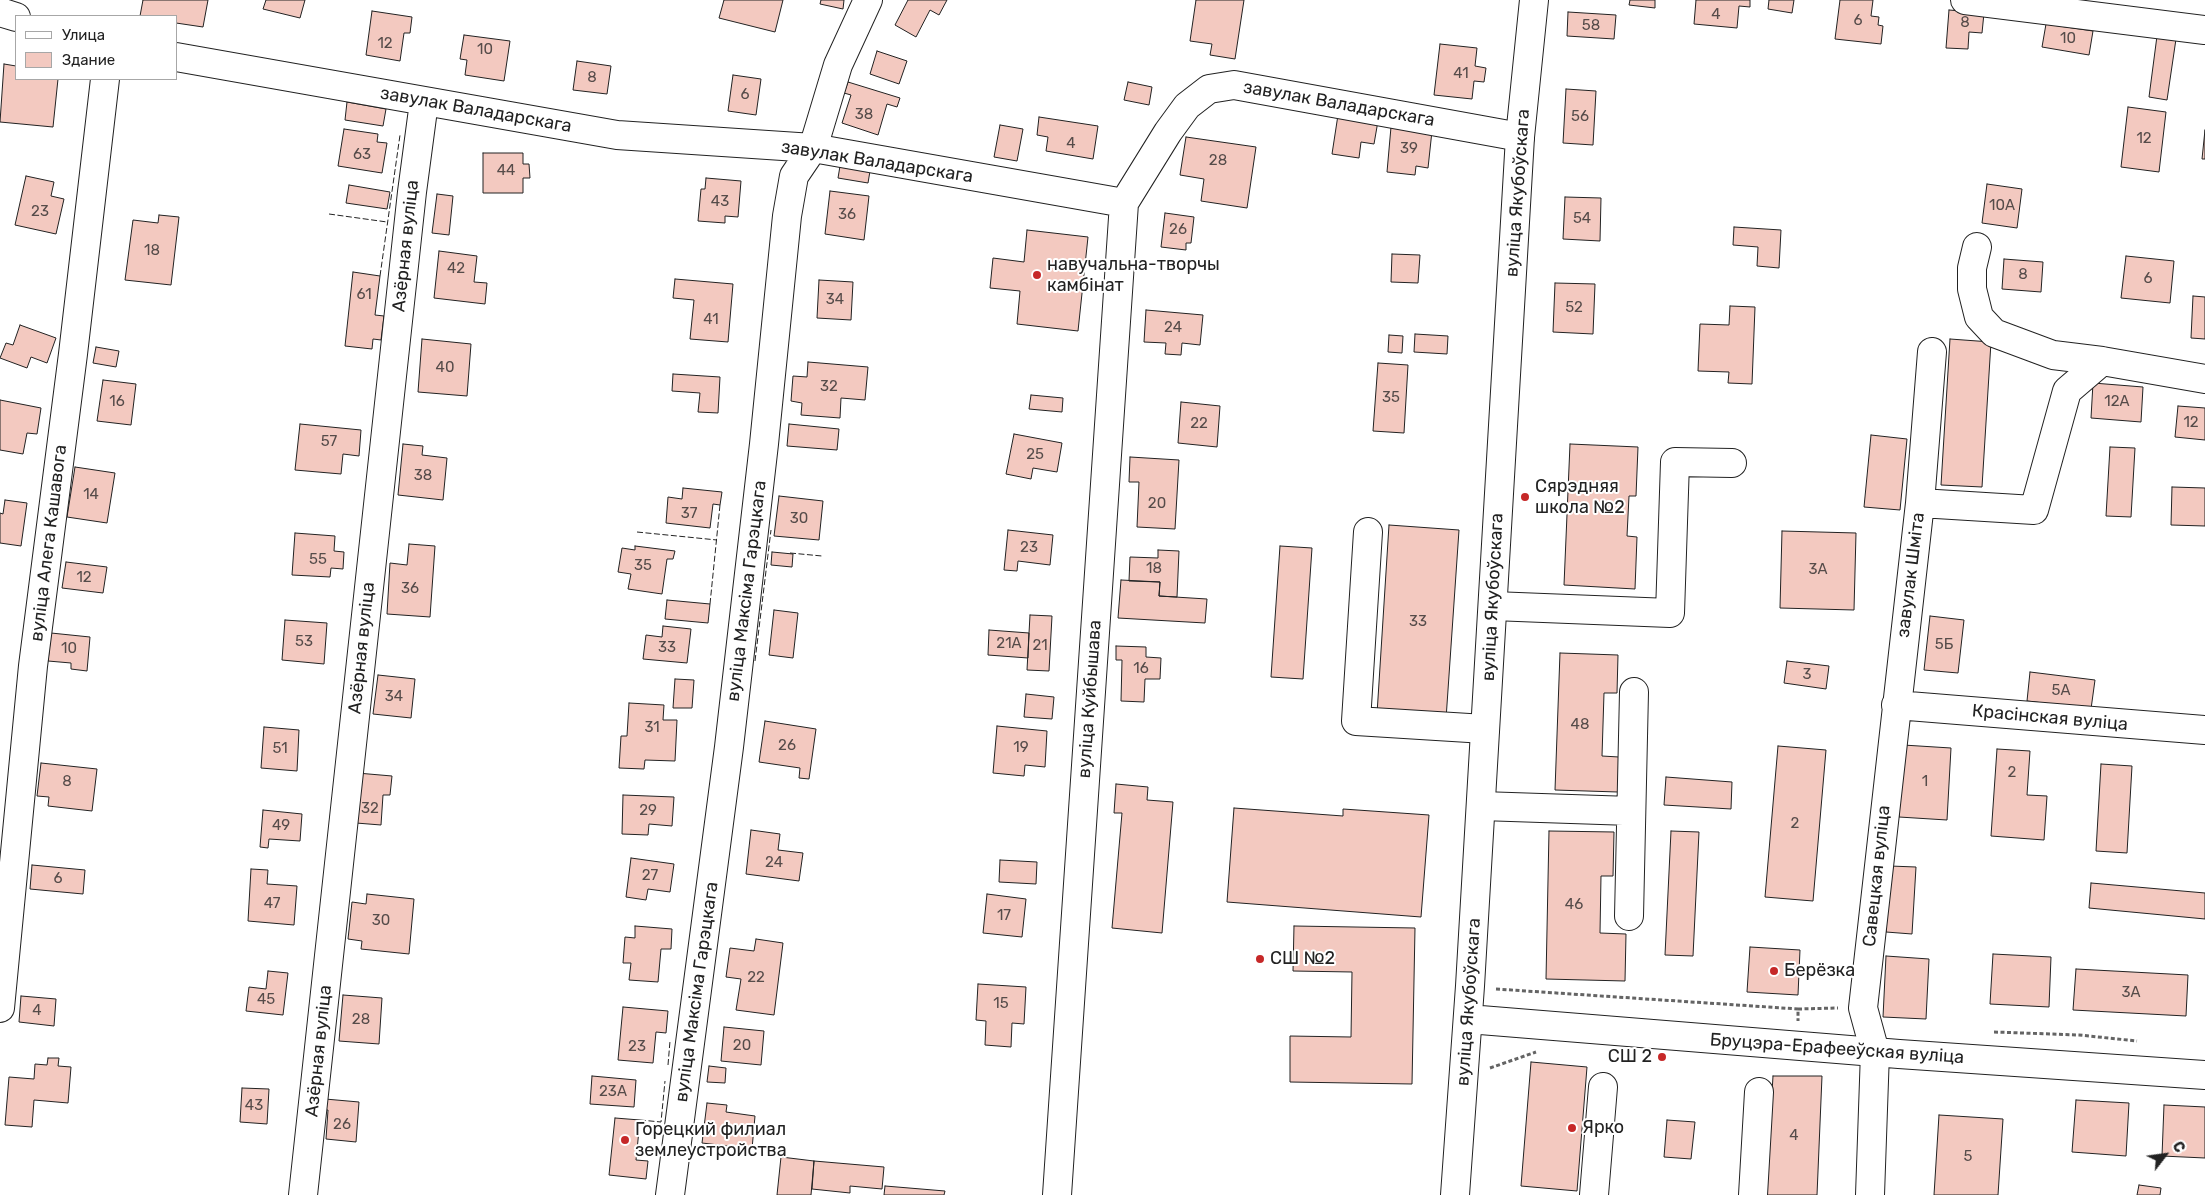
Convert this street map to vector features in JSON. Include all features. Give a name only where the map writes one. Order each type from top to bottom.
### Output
[{"type":"street","name":"вуліца Максіма Гарэцкага","points":[[670,1195],[729,747],[764,444],[787,216],[794,176],[813,148],[838,65],[868,0]]},
{"type":"street","name":"вуліца Якубоўскага","points":[[1455,1195],[1486,729],[1520,137],[1534,0]]},
{"type":"street","points":[[1965,0],[2205,30]]},
{"type":"street","points":[[0,12],[15,17]]},
{"type":"street","name":"завулак Валадарскага","points":[[178,57],[617,135],[813,148],[1124,203],[1168,132],[1187,106],[1209,89],[1234,85],[1520,137]]},
{"type":"street","name":"вуліца Алега Кашавога","points":[[0,1008],[33,666],[73,354],[105,80]]},
{"type":"street","name":"Азёрная вуліца","points":[[303,1195],[412,192],[424,102]]},
{"type":"street","name":"вуліца Куйбышава","points":[[1057,1195],[1124,203]]},
{"type":"street","points":[[1976,247],[1972,268],[1972,289],[1978,317],[1994,333],[2053,355],[2205,378]]},
{"type":"street","points":[[1920,503],[1932,352]]},
{"type":"street","name":"завулак Шміта","points":[[1896,705],[1920,503],[2034,510],[2067,391],[2102,361]]},
{"type":"street","points":[[1493,606],[1670,613],[1675,462],[1732,463]]},
{"type":"street","points":[[1368,532],[1356,721],[1486,729]]},
{"type":"street","points":[[1629,916],[1634,692]]},
{"type":"street","name":"Красінская вуліца","points":[[1896,705],[2205,730]]},
{"type":"street","name":"Савецкая вуліца","points":[[1870,1195],[1875,1052],[1863,1008],[1896,705]]},
{"type":"street","points":[[1481,806],[1631,811]]},
{"type":"street","name":"Бруцэра-Ерафееўская вуліца","points":[[1468,1019],[1875,1052],[2205,1075]]},
{"type":"street","points":[[1594,1195],[1603,1087]]},
{"type":"street","points":[[1753,1195],[1759,1092]]},
{"type":"path","points":[[1470,986],[1543,994],[1798,1009],[1863,1008]]},
{"type":"path","points":[[1798,1009],[1798,1046]]},
{"type":"path","points":[[1989,1031],[2079,1035],[2147,1042]]},
{"type":"building","points":[[143,0],[208,0],[203,27],[178,23],[178,15],[140,15]]},
{"type":"building","points":[[266,0],[305,0],[300,18],[263,9]]},
{"type":"building","points":[[724,0],[783,0],[775,32],[719,18]]},
{"type":"building","points":[[821,0],[844,0],[843,9],[820,4]]},
{"type":"building","points":[[908,0],[947,0],[939,15],[930,10],[916,37],[895,25]]},
{"type":"building","points":[[1196,0],[1244,0],[1235,59],[1210,55],[1212,44],[1190,41]]},
{"type":"building","points":[[1630,0],[1655,0],[1655,8],[1629,5]]},
{"type":"building","points":[[1696,0],[1750,0],[1750,7],[1739,6],[1737,28],[1694,24]]},
{"type":"building","points":[[1769,0],[1794,0],[1792,13],[1768,9]]},
{"type":"building","points":[[1840,0],[1873,0],[1871,16],[1879,17],[1878,25],[1883,26],[1881,44],[1835,39]]},
{"type":"building","points":[[1949,10],[1984,13],[1982,33],[1969,32],[1968,49],[1946,48]]},
{"type":"building","points":[[372,11],[412,17],[410,33],[404,33],[400,61],[366,55]]},
{"type":"building","points":[[1568,12],[1616,15],[1614,39],[1567,36]]},
{"type":"building","points":[[2046,24],[2093,31],[2089,55],[2042,47]]},
{"type":"building","points":[[464,35],[510,41],[504,81],[465,75],[467,60],[460,59]]},
{"type":"building","points":[[2157,36],[2176,39],[2167,100],[2149,97]]},
{"type":"building","points":[[1440,44],[1477,48],[1475,66],[1486,68],[1484,82],[1474,81],[1472,99],[1434,95]]},
{"type":"building","points":[[877,51],[907,61],[899,84],[870,74]]},
{"type":"building","points":[[577,61],[611,66],[607,94],[573,90]]},
{"type":"building","points":[[4,64],[15,66],[15,80],[58,80],[53,127],[0,122]]},
{"type":"building","points":[[733,75],[761,79],[756,115],[728,111]]},
{"type":"building","points":[[848,82],[900,98],[897,107],[887,104],[878,135],[842,123],[851,95],[844,93]]},
{"type":"building","points":[[1128,82],[1152,87],[1149,105],[1124,100]]},
{"type":"building","points":[[1566,89],[1596,91],[1593,145],[1563,143]]},
{"type":"building","points":[[347,102],[386,109],[383,126],[345,120]]},
{"type":"building","points":[[2128,107],[2166,112],[2159,172],[2121,167]]},
{"type":"building","points":[[1338,115],[1378,121],[1374,144],[1361,142],[1359,158],[1332,154]]},
{"type":"building","points":[[1039,117],[1098,126],[1093,159],[1046,151],[1048,137],[1037,135]]},
{"type":"building","points":[[1000,125],[1023,129],[1017,161],[994,157]]},
{"type":"building","points":[[1391,127],[1432,131],[1428,168],[1416,166],[1415,175],[1387,172]]},
{"type":"building","points":[[344,129],[378,134],[377,142],[387,143],[382,173],[338,166]]},
{"type":"building","points":[[2205,130],[2205,159],[2202,159]]},
{"type":"building","points":[[1186,137],[1256,147],[1247,208],[1201,201],[1204,179],[1180,175]]},
{"type":"building","points":[[483,153],[523,153],[523,164],[529,164],[530,178],[523,178],[523,193],[483,193]]},
{"type":"building","points":[[841,160],[871,165],[868,183],[838,178]]},
{"type":"building","points":[[26,176],[54,182],[51,196],[64,199],[56,234],[15,225]]},
{"type":"building","points":[[706,178],[741,181],[738,217],[725,216],[725,223],[698,221],[701,189],[705,189]]},
{"type":"building","points":[[1987,184],[2022,189],[2017,228],[1982,223]]},
{"type":"building","points":[[349,185],[390,192],[387,209],[346,203]]},
{"type":"building","points":[[830,191],[869,196],[864,240],[825,234]]},
{"type":"building","points":[[437,194],[453,196],[449,235],[432,233]]},
{"type":"building","points":[[1565,197],[1601,198],[1600,241],[1563,239]]},
{"type":"building","points":[[1165,213],[1194,217],[1191,243],[1186,243],[1186,250],[1161,247]]},
{"type":"building","points":[[159,215],[179,217],[171,285],[125,280],[133,220],[158,223]]},
{"type":"building","points":[[1734,227],[1781,230],[1779,268],[1757,266],[1758,247],[1733,245]]},
{"type":"building","name":"навучальна-творчы камбінат","points":[[1027,230],[1088,237],[1078,331],[1017,324],[1020,291],[990,288],[993,258],[1024,262]]},
{"type":"building","points":[[439,251],[477,256],[474,282],[487,283],[485,304],[434,298]]},
{"type":"building","points":[[1392,254],[1420,255],[1418,283],[1391,282]]},
{"type":"building","points":[[2126,256],[2174,261],[2170,303],[2121,298]]},
{"type":"building","points":[[2004,259],[2043,262],[2041,292],[2002,289]]},
{"type":"building","points":[[353,272],[380,276],[375,315],[384,316],[381,340],[373,339],[372,349],[345,346]]},
{"type":"building","points":[[675,279],[733,284],[728,342],[690,339],[694,300],[673,298]]},
{"type":"building","points":[[819,280],[853,282],[851,320],[817,318]]},
{"type":"building","points":[[1555,283],[1595,284],[1593,334],[1553,332]]},
{"type":"building","points":[[2193,296],[2205,297],[2205,339],[2191,338]]},
{"type":"building","points":[[1730,306],[1755,307],[1752,384],[1728,383],[1729,372],[1698,371],[1700,324],[1729,325]]},
{"type":"building","points":[[1146,310],[1203,315],[1200,345],[1182,343],[1181,355],[1165,354],[1166,343],[1144,342]]},
{"type":"building","points":[[20,325],[56,338],[47,363],[31,357],[27,368],[0,358],[6,343],[13,345]]},
{"type":"building","points":[[1415,334],[1448,336],[1447,354],[1414,352]]},
{"type":"building","points":[[1389,335],[1403,336],[1402,353],[1388,352]]},
{"type":"building","points":[[422,339],[471,344],[467,396],[418,392]]},
{"type":"building","points":[[1950,339],[1991,342],[1982,487],[1941,485]]},
{"type":"building","points":[[96,347],[119,351],[116,367],[93,363]]},
{"type":"building","points":[[808,362],[868,367],[865,400],[841,398],[840,418],[801,415],[802,403],[791,401],[793,376],[807,377]]},
{"type":"building","points":[[1378,363],[1408,365],[1404,433],[1373,431]]},
{"type":"building","points":[[673,374],[720,377],[718,413],[698,412],[700,393],[672,391]]},
{"type":"building","points":[[103,380],[136,384],[131,425],[97,421]]},
{"type":"building","points":[[2093,383],[2143,387],[2141,422],[2091,418]]},
{"type":"building","points":[[1031,395],[1063,398],[1062,412],[1029,409]]},
{"type":"building","points":[[0,400],[41,408],[37,434],[27,433],[23,454],[0,450]]},
{"type":"building","points":[[1181,402],[1220,406],[1217,447],[1178,443]]},
{"type":"building","points":[[2178,406],[2205,408],[2205,440],[2175,437]]},
{"type":"building","points":[[300,424],[361,430],[359,456],[343,454],[341,474],[295,470]]},
{"type":"building","points":[[789,424],[839,429],[837,450],[787,446]]},
{"type":"building","points":[[1014,434],[1062,443],[1057,472],[1033,468],[1031,479],[1006,474]]},
{"type":"building","points":[[1871,435],[1907,439],[1900,510],[1864,507]]},
{"type":"building","points":[[403,444],[423,446],[422,455],[447,458],[443,500],[398,495]]},
{"type":"building","points":[[1570,444],[1638,447],[1636,496],[1629,496],[1627,536],[1637,537],[1635,589],[1564,585]]},
{"type":"building","points":[[2110,447],[2135,448],[2131,517],[2106,516]]},
{"type":"building","points":[[1130,457],[1179,460],[1175,529],[1137,527],[1139,482],[1129,482]]},
{"type":"building","points":[[75,467],[115,473],[107,523],[67,517]]},
{"type":"building","points":[[2172,487],[2205,488],[2205,526],[2171,525]]},
{"type":"building","points":[[683,488],[722,492],[720,505],[713,504],[710,528],[666,523],[668,497],[682,499]]},
{"type":"building","points":[[779,496],[823,501],[819,540],[774,536]]},
{"type":"building","points":[[5,500],[27,503],[21,546],[0,543],[0,513],[3,514]]},
{"type":"building","points":[[1389,525],[1459,530],[1446,719],[1377,714]]},
{"type":"building","points":[[1008,530],[1053,535],[1050,565],[1018,561],[1017,571],[1004,570]]},
{"type":"building","points":[[1782,531],[1856,533],[1854,610],[1780,608]]},
{"type":"building","points":[[295,533],[335,536],[334,551],[344,552],[343,569],[331,568],[330,577],[292,575]]},
{"type":"building","points":[[409,544],[435,546],[430,617],[387,614],[390,563],[407,565]]},
{"type":"building","points":[[635,546],[675,551],[673,559],[667,559],[662,594],[628,589],[631,574],[618,572],[622,548],[635,550]]},
{"type":"building","points":[[1280,546],[1312,548],[1303,679],[1271,677]]},
{"type":"building","points":[[1158,550],[1179,551],[1177,597],[1159,596],[1160,582],[1129,581],[1130,557],[1158,558]]},
{"type":"building","points":[[772,552],[793,554],[792,567],[771,565]]},
{"type":"building","points":[[66,562],[107,567],[103,593],[62,588]]},
{"type":"building","points":[[1121,580],[1160,582],[1159,596],[1207,599],[1205,623],[1118,618]]},
{"type":"building","points":[[667,600],[710,604],[708,623],[665,619]]},
{"type":"building","points":[[774,610],[798,613],[793,658],[769,655]]},
{"type":"building","points":[[1030,615],[1052,616],[1049,671],[1027,670]]},
{"type":"building","points":[[1930,616],[1964,620],[1958,673],[1924,670]]},
{"type":"building","points":[[285,620],[327,623],[324,664],[282,660]]},
{"type":"building","points":[[663,626],[691,629],[687,663],[643,659],[646,635],[662,637]]},
{"type":"building","points":[[989,630],[1029,633],[1028,658],[988,655]]},
{"type":"building","points":[[51,633],[90,637],[87,671],[71,669],[71,663],[48,661]]},
{"type":"building","points":[[1116,646],[1146,647],[1146,657],[1161,658],[1160,679],[1145,679],[1144,702],[1121,701],[1122,660],[1116,660]]},
{"type":"building","points":[[1560,653],[1618,655],[1617,693],[1604,693],[1602,756],[1619,757],[1618,792],[1555,790]]},
{"type":"building","points":[[1787,661],[1829,666],[1826,689],[1784,683]]},
{"type":"building","points":[[2030,672],[2095,680],[2091,709],[2027,701]]},
{"type":"building","points":[[378,675],[415,679],[411,718],[373,714]]},
{"type":"building","points":[[675,679],[694,680],[692,708],[673,708]]},
{"type":"building","points":[[1026,694],[1054,697],[1052,719],[1024,717]]},
{"type":"building","points":[[629,703],[664,705],[663,720],[677,720],[675,761],[645,760],[644,769],[619,768],[621,736],[627,736]]},
{"type":"building","points":[[765,721],[816,729],[809,779],[799,778],[800,768],[759,762]]},
{"type":"building","points":[[997,726],[1047,731],[1045,767],[1025,765],[1024,776],[993,773]]},
{"type":"building","points":[[264,727],[299,730],[297,771],[261,768]]},
{"type":"building","points":[[1903,745],[1951,748],[1947,820],[1899,817]]},
{"type":"building","points":[[1778,746],[1826,750],[1813,901],[1765,897]]},
{"type":"building","points":[[1997,749],[2030,751],[2027,795],[2047,796],[2044,840],[1991,836]]},
{"type":"building","points":[[41,763],[97,769],[92,811],[48,806],[49,797],[37,796]]},
{"type":"building","points":[[2101,764],[2132,766],[2127,853],[2096,851]]},
{"type":"building","points":[[357,773],[392,776],[390,795],[383,795],[381,825],[356,823]]},
{"type":"building","points":[[1666,777],[1732,782],[1731,809],[1664,805]]},
{"type":"building","points":[[1116,784],[1148,787],[1147,800],[1173,802],[1162,933],[1112,928],[1122,813],[1114,813]]},
{"type":"building","points":[[623,795],[674,797],[672,826],[649,824],[648,835],[622,834]]},
{"type":"building","points":[[1234,808],[1343,816],[1343,809],[1429,815],[1421,917],[1227,902]]},
{"type":"building","points":[[263,810],[302,814],[300,841],[269,839],[268,848],[260,847]]},
{"type":"building","points":[[751,830],[780,834],[778,850],[803,853],[799,881],[746,874]]},
{"type":"building","points":[[1549,831],[1614,832],[1613,876],[1601,876],[1600,933],[1626,934],[1625,981],[1546,979]]},
{"type":"building","points":[[1671,831],[1699,832],[1693,956],[1665,955]]},
{"type":"building","points":[[631,858],[674,864],[670,892],[648,889],[646,900],[626,897]]},
{"type":"building","points":[[1000,860],[1037,862],[1036,884],[999,882]]},
{"type":"building","points":[[32,865],[85,870],[83,894],[30,889]]},
{"type":"building","points":[[1890,866],[1916,867],[1912,934],[1886,932]]},
{"type":"building","points":[[251,869],[268,870],[267,884],[297,886],[294,925],[248,921]]},
{"type":"building","points":[[2091,883],[2205,893],[2205,919],[2089,908]]},
{"type":"building","points":[[367,894],[414,899],[409,954],[361,949],[362,941],[348,939],[352,902],[366,904]]},
{"type":"building","points":[[987,894],[1026,899],[1022,937],[983,933]]},
{"type":"building","points":[[635,926],[672,929],[671,949],[661,949],[658,982],[629,980],[631,963],[623,963],[625,937],[635,938]]},
{"type":"building","points":[[1294,926],[1415,928],[1412,1084],[1290,1082],[1290,1036],[1351,1037],[1352,972],[1293,971]]},
{"type":"building","points":[[756,939],[783,943],[774,1015],[736,1010],[741,979],[726,977],[730,948],[754,951]]},
{"type":"building","name":"Берёзка","points":[[1750,947],[1800,950],[1798,995],[1747,992]]},
{"type":"building","points":[[1993,954],[2051,957],[2049,1007],[1990,1004]]},
{"type":"building","points":[[1886,956],[1929,959],[1926,1019],[1883,1017]]},
{"type":"building","points":[[2076,969],[2188,975],[2186,1016],[2073,1010]]},
{"type":"building","points":[[268,971],[288,973],[283,1015],[246,1011],[249,987],[266,989]]},
{"type":"building","points":[[978,984],[1026,987],[1024,1024],[1012,1023],[1011,1047],[985,1045],[986,1021],[976,1020]]},
{"type":"building","points":[[343,995],[382,998],[379,1044],[339,1041]]},
{"type":"building","points":[[21,996],[56,999],[54,1026],[19,1022]]},
{"type":"building","points":[[623,1007],[668,1011],[666,1033],[656,1032],[653,1063],[618,1060]]},
{"type":"building","points":[[724,1027],[764,1031],[761,1065],[721,1061]]},
{"type":"building","points":[[48,1058],[59,1058],[58,1066],[71,1067],[68,1103],[34,1100],[32,1127],[5,1125],[9,1077],[34,1079],[35,1064],[47,1065]]},
{"type":"building","points":[[1531,1062],[1587,1067],[1577,1191],[1521,1186]]},
{"type":"building","points":[[709,1066],[726,1068],[725,1083],[707,1082]]},
{"type":"building","points":[[592,1076],[636,1080],[634,1107],[590,1104]]},
{"type":"building","points":[[1773,1076],[1822,1076],[1817,1195],[1766,1195]]},
{"type":"building","points":[[242,1088],[269,1089],[267,1124],[240,1122]]},
{"type":"building","points":[[325,1099],[359,1102],[356,1142],[326,1139],[328,1110],[324,1110]]},
{"type":"building","points":[[2076,1100],[2129,1103],[2126,1156],[2072,1152]]},
{"type":"building","points":[[707,1103],[727,1105],[726,1112],[755,1116],[752,1149],[702,1143]]},
{"type":"building","points":[[2164,1105],[2205,1107],[2205,1158],[2162,1156]]},
{"type":"building","points":[[1939,1115],[2003,1119],[1998,1195],[1934,1195]]},
{"type":"building","name":"Горецкий филиал землеустройства","points":[[615,1118],[640,1120],[636,1160],[648,1161],[646,1179],[609,1175]]},
{"type":"building","points":[[1667,1120],[1695,1122],[1691,1159],[1664,1157]]},
{"type":"building","points":[[781,1157],[814,1161],[811,1195],[777,1195]]},
{"type":"building","points":[[814,1161],[884,1167],[882,1189],[850,1186],[850,1193],[812,1189]]},
{"type":"building","points":[[2139,1185],[2161,1188],[2160,1195],[2137,1195]]},
{"type":"building","points":[[885,1186],[945,1191],[944,1195],[884,1195]]},
{"type":"fence","points":[[380,276],[400,135]]},
{"type":"fence","points":[[329,214],[387,222]]},
{"type":"fence","points":[[710,604],[720,505]]},
{"type":"fence","points":[[755,661],[771,530]]},
{"type":"fence","points":[[637,532],[717,540]]},
{"type":"fence","points":[[790,553],[822,556]]},
{"type":"fence","points":[[668,1065],[670,1041]]},
{"type":"fence","points":[[640,1120],[661,1122],[665,1081]]},
{"type":"place","name":"навучальна-творчы камбінат","points":[[1037,275]]},
{"type":"place","name":"Сярэдняя школа №2","points":[[1525,497]]},
{"type":"place","name":"СШ №2","points":[[1260,959]]},
{"type":"place","name":"Берёзка","points":[[1774,971]]},
{"type":"place","name":"СШ 2","points":[[1662,1057]]},
{"type":"place","name":"Ярко","points":[[1572,1128]]},
{"type":"place","name":"Горецкий филиал землеустройства","points":[[625,1140]]}]
